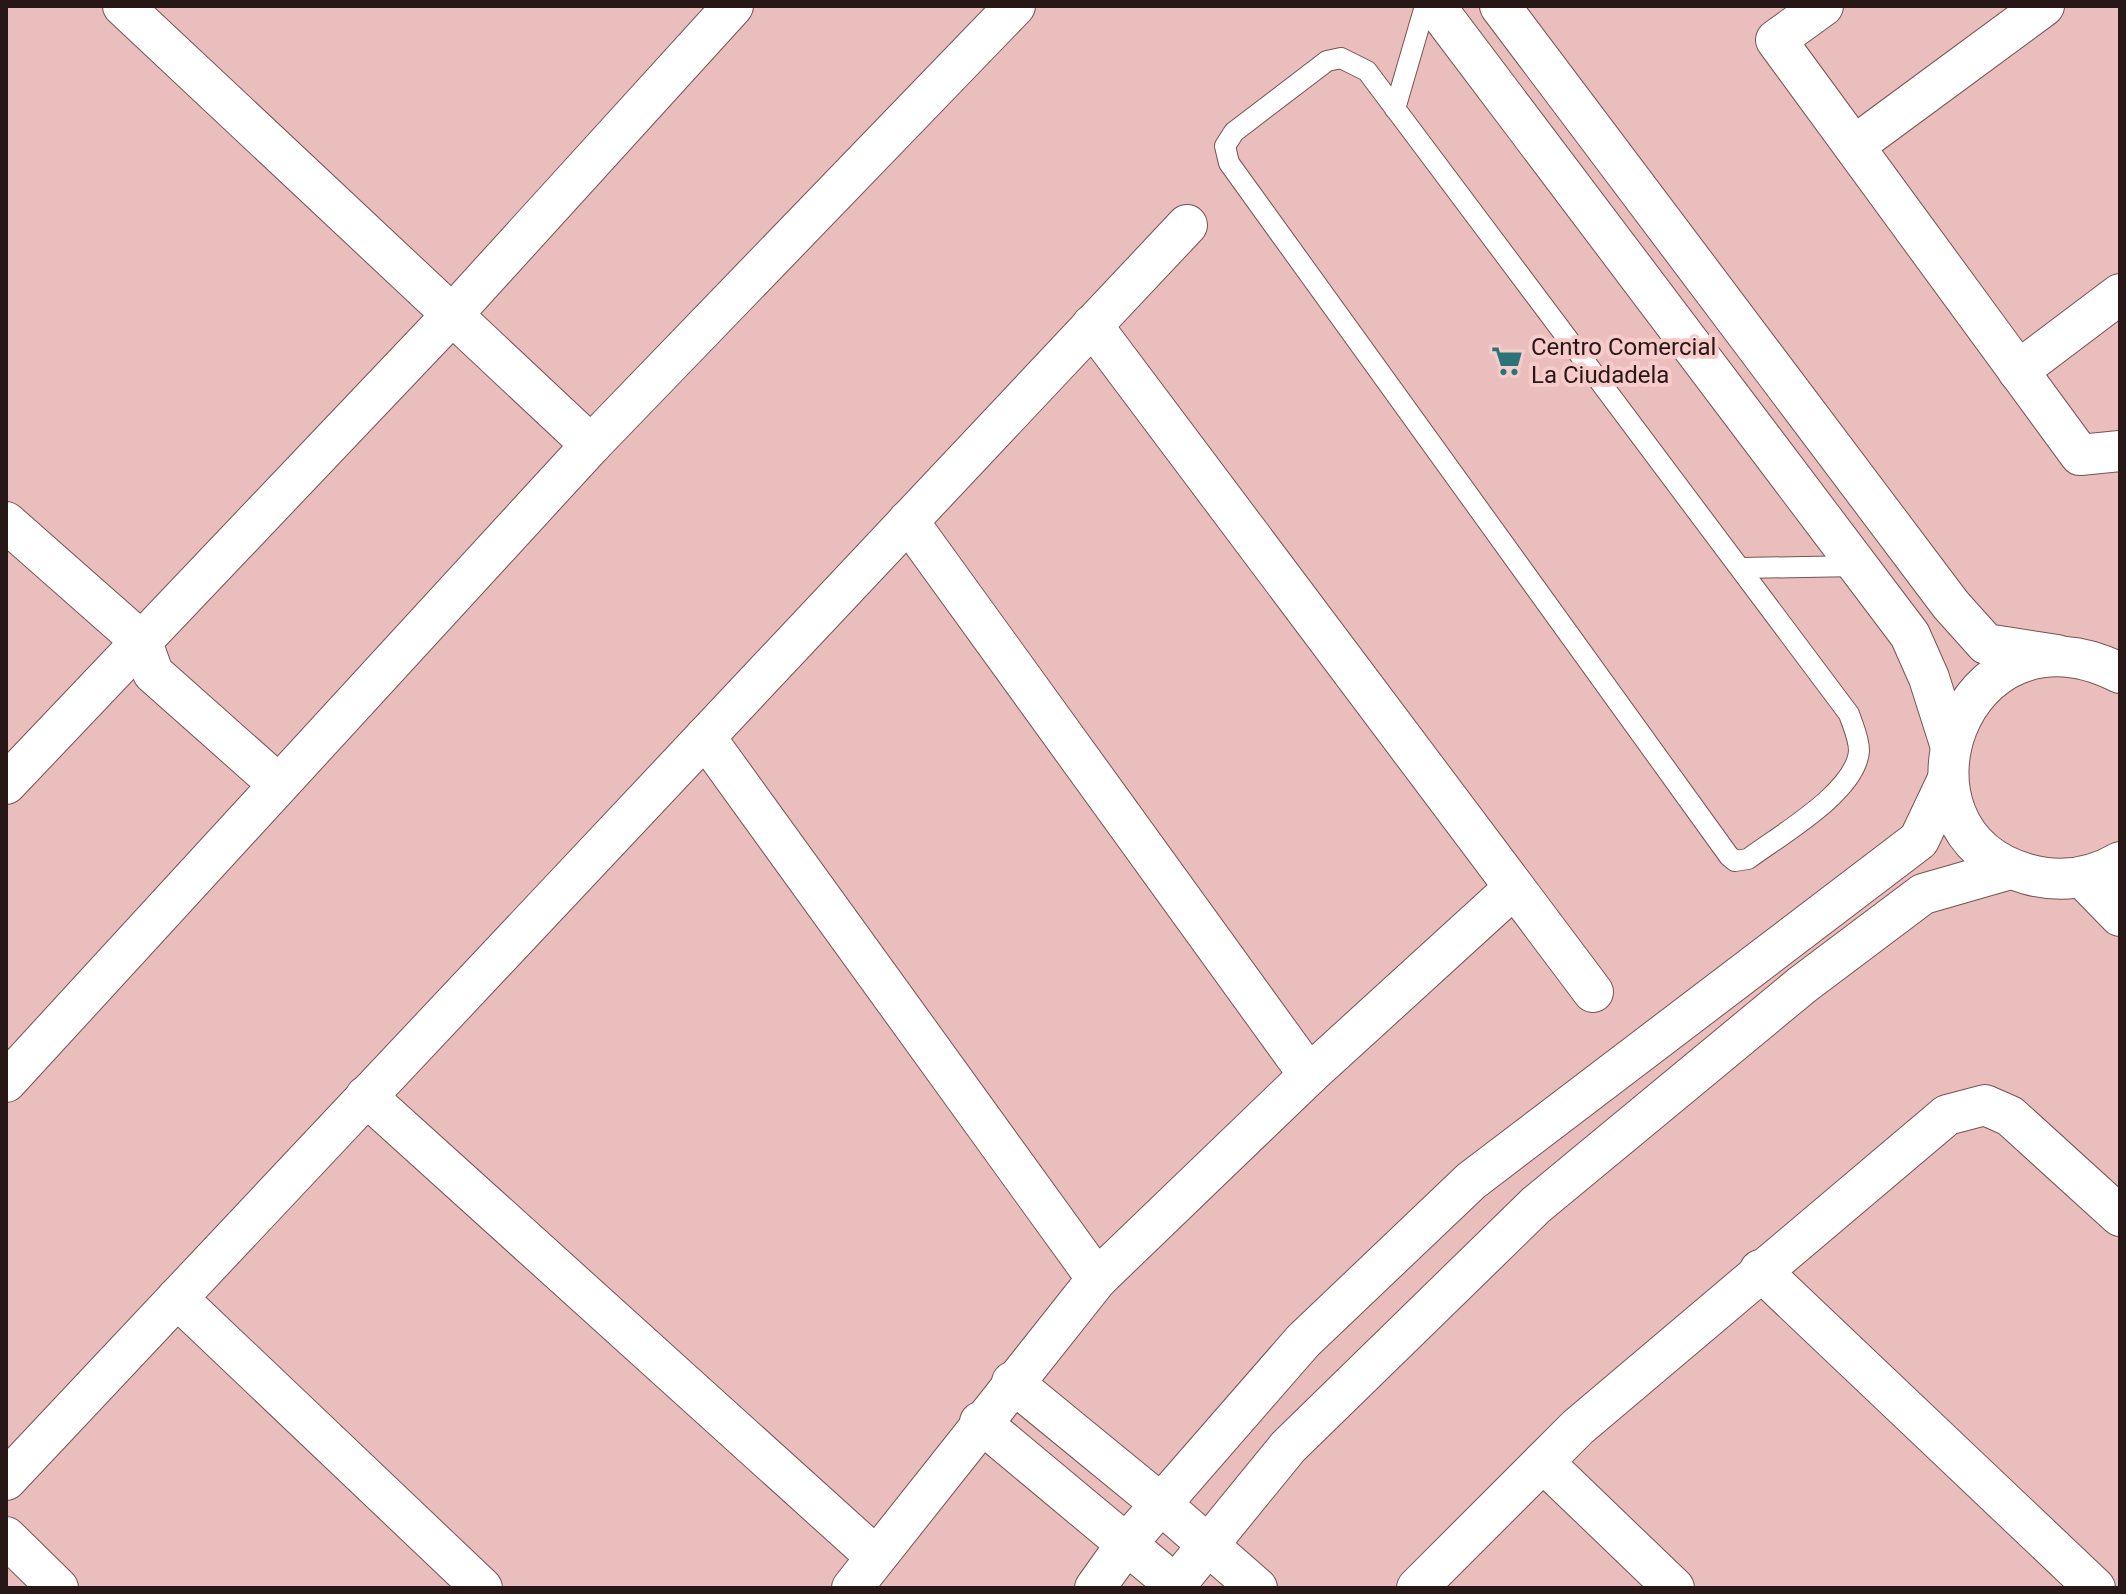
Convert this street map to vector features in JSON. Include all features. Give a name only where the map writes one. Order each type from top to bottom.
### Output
[{"type":"street","points":[[123,6],[591,445]]},
{"type":"street","points":[[6,784],[451,316],[733,6]]},
{"type":"street","points":[[6,1082],[591,445],[1015,6]]},
{"type":"street","points":[[1435,6],[1910,635],[1929,678],[1958,817],[1979,847],[2010,869],[2046,880],[2083,878],[2120,862]]},
{"type":"street","points":[[1500,6],[1951,605],[1986,644],[2093,660],[2120,673]]},
{"type":"street","points":[[1823,6],[1776,40],[2080,455],[2120,451]]},
{"type":"street","points":[[1854,146],[2044,6]]},
{"type":"street","points":[[6,1480],[1187,225]]},
{"type":"street","points":[[2018,371],[2120,294]]},
{"type":"street","points":[[1092,325],[1593,992]]},
{"type":"street","points":[[908,521],[1309,1075]]},
{"type":"street","points":[[6,522],[142,642],[153,673],[278,784]]},
{"type":"street","points":[[1095,1588],[1161,1504],[1303,1341],[1471,1181],[1919,840],[1948,763],[1964,709],[1988,681],[2020,662],[2057,655]]},
{"type":"street","points":[[705,737],[1097,1279]]},
{"type":"street","points":[[980,1422],[1176,1587],[1288,1447],[1536,1205],[1802,985],[1923,894],[2010,869]]},
{"type":"street","points":[[2083,878],[2120,916]]},
{"type":"street","points":[[852,1588],[980,1422],[1097,1279],[1309,1075],[1514,888]]},
{"type":"street","points":[[366,1096],[875,1556]]},
{"type":"street","points":[[1417,1588],[1578,1427],[1947,1115],[1985,1105],[2010,1116],[2120,1216]]},
{"type":"street","points":[[1760,1270],[2095,1588]]},
{"type":"street","points":[[177,1298],[482,1588]]},
{"type":"street","points":[[1012,1382],[1161,1504],[1257,1588]]},
{"type":"street","points":[[1543,1462],[1674,1588]]},
{"type":"street","points":[[6,1537],[58,1588]]},
{"type":"lane","points":[[1395,109],[1425,6]]},
{"type":"lane","points":[[1341,58],[1367,71],[1395,109],[1849,714],[1859,750],[1855,768],[1844,786],[1740,862],[1729,856],[1225,153],[1234,132],[1327,61],[1341,58]]},
{"type":"lane","points":[[1742,568],[1858,566]]},
{"type":"place","name":"Centro Comercial La Ciudadela","points":[[1507,361]]}]
